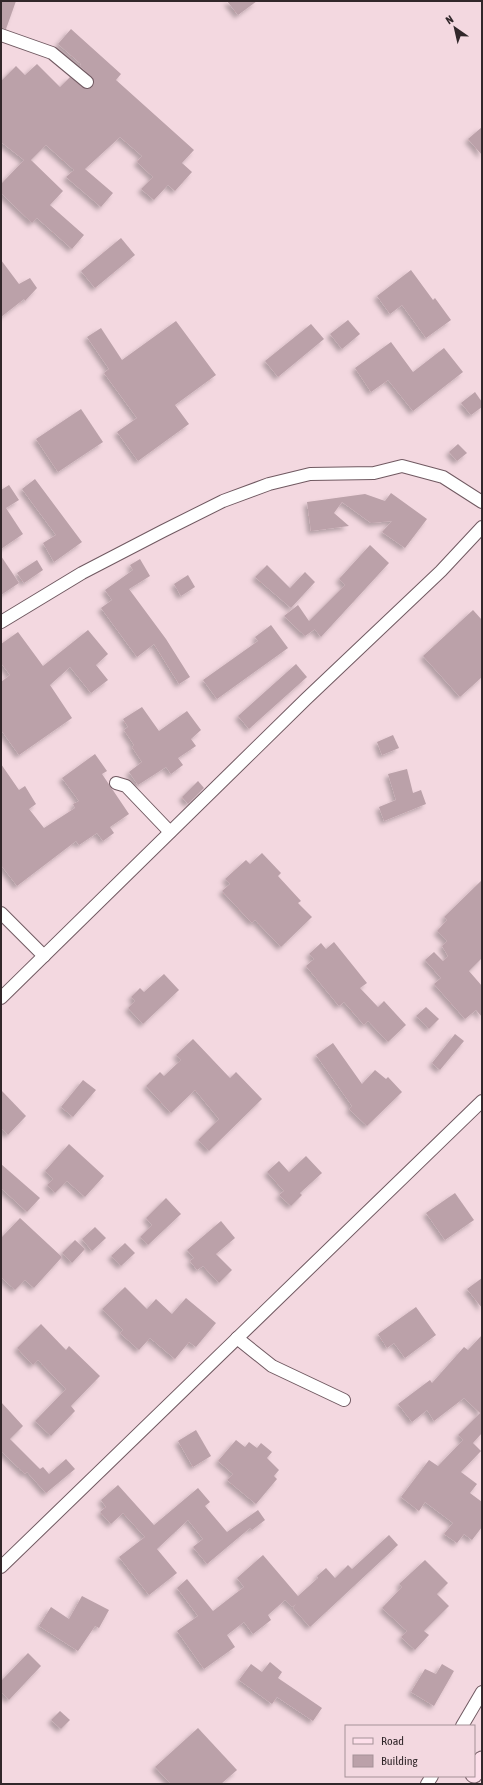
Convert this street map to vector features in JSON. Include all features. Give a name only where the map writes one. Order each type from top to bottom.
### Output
[{"type":"main road","points":[[475,1773],[482,1760]]},
{"type":"street","points":[[1,35],[52,52],[87,82]]},
{"type":"street","points":[[1,622],[82,573],[163,531],[223,501],[269,484],[310,474],[374,473],[402,466],[443,477],[482,502]]},
{"type":"street","points":[[1,998],[170,832],[441,571],[482,527]]},
{"type":"street","points":[[116,782],[126,786],[170,832]]},
{"type":"street","points":[[1,913],[44,956]]},
{"type":"street","points":[[1,1567],[482,1101]]},
{"type":"street","points":[[237,1338],[272,1366],[344,1400]]},
{"type":"street","points":[[463,1725],[482,1692]]},
{"type":"building","points":[[1,1],[16,1],[6,29],[1,28]]},
{"type":"building","points":[[227,1],[257,1],[238,15]]},
{"type":"building","points":[[71,29],[121,74],[116,80],[194,150],[182,163],[192,172],[175,191],[168,185],[154,200],[141,189],[153,177],[137,162],[142,156],[120,137],[85,169],[113,193],[101,207],[66,177],[74,170],[46,145],[31,160],[63,191],[50,205],[84,235],[72,249],[37,218],[32,223],[1,193],[1,184],[24,160],[1,142],[1,81],[16,66],[25,75],[37,64],[60,87],[70,77],[85,89],[92,87],[94,83],[92,77],[80,66],[81,64],[58,44]]},
{"type":"building","points":[[482,127],[482,155],[468,139]]},
{"type":"building","points":[[121,238],[135,255],[95,288],[81,271]]},
{"type":"building","points":[[1,260],[19,284],[30,278],[37,288],[25,301],[24,299],[1,317]]},
{"type":"building","points":[[411,270],[433,300],[435,298],[451,320],[426,338],[402,305],[390,314],[377,296]]},
{"type":"building","points":[[348,320],[360,334],[342,349],[330,334]]},
{"type":"building","points":[[176,321],[216,375],[175,405],[189,424],[138,461],[117,432],[137,418],[104,373],[109,369],[87,337],[101,328],[122,360]]},
{"type":"building","points":[[311,324],[324,339],[278,377],[265,361]]},
{"type":"building","points":[[391,342],[413,372],[444,348],[463,372],[413,411],[388,380],[371,392],[355,368]]},
{"type":"building","points":[[475,392],[482,402],[482,407],[471,415],[461,403]]},
{"type":"building","points":[[81,409],[103,442],[58,472],[36,439]]},
{"type":"building","points":[[458,444],[467,453],[457,461],[449,452]]},
{"type":"building","points":[[35,479],[82,542],[54,562],[43,543],[56,535],[22,489]]},
{"type":"building","points":[[9,485],[19,500],[6,508],[23,534],[1,549],[1,490]]},
{"type":"building","points":[[391,493],[427,519],[405,548],[382,532],[392,521],[371,523],[342,502],[334,513],[349,526],[311,531],[307,502],[365,494],[385,501]]},
{"type":"building","points":[[370,545],[389,563],[321,637],[315,629],[305,636],[284,616],[298,605],[309,621],[345,585],[339,579]]},
{"type":"building","points":[[1,556],[19,583],[1,595]]},
{"type":"building","points":[[140,559],[150,576],[129,589],[166,639],[190,677],[179,684],[154,644],[137,657],[101,608],[112,600],[105,590],[133,570],[130,565]]},
{"type":"building","points":[[37,560],[43,570],[24,583],[17,573]]},
{"type":"building","points":[[267,565],[290,588],[305,572],[315,582],[291,608],[255,577]]},
{"type":"building","points":[[188,575],[195,587],[181,596],[174,584]]},
{"type":"building","points":[[473,610],[482,620],[482,677],[460,697],[423,656]]},
{"type":"building","points":[[271,625],[288,648],[217,699],[203,680],[258,641],[255,637]]},
{"type":"building","points":[[88,630],[108,654],[96,665],[108,680],[91,693],[70,667],[50,685],[72,718],[19,755],[1,730],[1,682],[10,675],[1,663],[1,644],[18,632],[43,666]]},
{"type":"building","points":[[296,664],[307,677],[249,729],[238,716]]},
{"type":"building","points":[[142,707],[159,731],[187,711],[201,730],[191,739],[196,746],[178,758],[183,765],[171,774],[166,767],[138,785],[129,772],[142,762],[132,747],[134,745],[124,730],[128,727],[123,719]]},
{"type":"building","points":[[393,735],[399,748],[382,755],[377,742]]},
{"type":"building","points":[[95,754],[107,771],[102,774],[129,814],[110,827],[114,833],[103,841],[97,833],[79,845],[76,841],[17,886],[1,865],[1,764],[19,790],[25,786],[36,804],[29,809],[44,828],[75,808],[73,804],[79,801],[62,778]]},
{"type":"building","points":[[407,769],[413,793],[421,790],[426,804],[384,821],[379,807],[396,800],[388,774]]},
{"type":"building","points":[[198,781],[204,788],[188,804],[182,797]]},
{"type":"building","points":[[262,853],[281,873],[278,876],[301,901],[298,903],[312,917],[281,947],[255,920],[252,923],[222,891],[230,884],[225,879],[246,860],[250,864]]},
{"type":"building","points":[[482,880],[482,958],[469,971],[482,986],[482,1017],[476,1010],[465,1019],[434,984],[441,978],[425,960],[434,952],[443,961],[448,956],[442,946],[447,941],[437,931],[447,920],[444,917]]},
{"type":"building","points":[[334,942],[367,983],[360,988],[378,1007],[384,1001],[406,1025],[388,1042],[368,1021],[364,1025],[344,1002],[339,1006],[306,966],[314,959],[309,954],[321,943],[326,949]]},
{"type":"building","points":[[164,974],[179,990],[143,1024],[128,1008],[135,1001],[131,997],[140,988],[144,992]]},
{"type":"building","points":[[426,1007],[439,1019],[429,1029],[416,1016]]},
{"type":"building","points":[[455,1034],[464,1041],[440,1070],[432,1063]]},
{"type":"building","points":[[193,1039],[230,1078],[236,1072],[262,1099],[209,1151],[198,1140],[219,1119],[195,1090],[171,1113],[146,1086],[160,1072],[164,1076],[181,1060],[176,1055]]},
{"type":"building","points":[[333,1043],[362,1084],[375,1070],[386,1079],[388,1077],[402,1092],[367,1126],[349,1109],[352,1106],[316,1055]]},
{"type":"building","points":[[83,1080],[96,1090],[73,1117],[61,1107]]},
{"type":"building","points":[[1,1090],[26,1116],[8,1135],[1,1128]]},
{"type":"building","points":[[69,1144],[104,1176],[85,1197],[67,1181],[55,1193],[47,1185],[53,1179],[45,1171]]},
{"type":"building","points":[[306,1156],[322,1173],[300,1193],[302,1195],[291,1206],[279,1195],[284,1191],[267,1172],[279,1161],[289,1172]]},
{"type":"building","points":[[1,1164],[40,1198],[27,1212],[1,1188]]},
{"type":"building","points":[[455,1193],[474,1220],[445,1240],[426,1213]]},
{"type":"building","points":[[166,1198],[181,1214],[148,1245],[140,1237],[152,1225],[146,1218]]},
{"type":"building","points":[[20,1218],[62,1257],[34,1288],[25,1280],[15,1290],[1,1277],[1,1238]]},
{"type":"building","points":[[221,1221],[235,1238],[216,1254],[232,1270],[219,1283],[203,1266],[197,1270],[190,1261],[194,1258],[187,1250]]},
{"type":"building","points":[[95,1227],[106,1238],[92,1251],[82,1239]]},
{"type":"building","points":[[75,1240],[85,1249],[72,1263],[62,1253]]},
{"type":"building","points":[[125,1243],[135,1253],[121,1266],[111,1256]]},
{"type":"building","points":[[482,1278],[482,1308],[467,1289]]},
{"type":"building","points":[[125,1287],[147,1309],[156,1299],[172,1314],[186,1298],[216,1323],[196,1347],[189,1342],[175,1359],[150,1338],[139,1350],[120,1333],[123,1330],[102,1309]]},
{"type":"building","points":[[416,1307],[436,1335],[405,1358],[394,1343],[387,1348],[378,1334]]},
{"type":"building","points":[[41,1324],[66,1350],[69,1346],[100,1376],[71,1406],[75,1411],[51,1436],[35,1421],[66,1389],[38,1360],[33,1365],[17,1348]]},
{"type":"building","points":[[482,1335],[482,1433],[473,1443],[481,1451],[461,1472],[477,1484],[470,1493],[482,1502],[482,1527],[472,1540],[464,1534],[457,1543],[444,1534],[453,1523],[425,1502],[419,1511],[401,1497],[429,1460],[438,1466],[463,1440],[458,1435],[480,1413],[464,1398],[434,1421],[427,1410],[412,1422],[398,1404],[430,1380],[432,1383],[464,1347],[468,1350]]},
{"type":"building","points":[[1,1402],[23,1426],[10,1439],[40,1469],[43,1467],[49,1474],[66,1459],[75,1469],[46,1493],[27,1472],[25,1474],[1,1451]]},
{"type":"building","points":[[196,1430],[211,1456],[193,1467],[178,1441]]},
{"type":"building","points":[[236,1440],[245,1447],[249,1442],[257,1448],[261,1443],[272,1452],[267,1458],[279,1470],[274,1476],[277,1479],[256,1504],[227,1480],[233,1474],[218,1461]]},
{"type":"building","points":[[118,1485],[154,1525],[198,1488],[210,1502],[205,1506],[227,1532],[258,1510],[265,1520],[252,1530],[250,1528],[207,1564],[193,1547],[203,1539],[188,1520],[157,1549],[177,1573],[149,1595],[119,1557],[145,1537],[123,1513],[111,1524],[100,1512],[106,1507],[101,1500]]},
{"type":"building","points":[[389,1535],[398,1545],[310,1627],[293,1608],[296,1604],[292,1607],[285,1600],[268,1615],[271,1620],[253,1634],[244,1622],[227,1635],[235,1647],[204,1669],[177,1631],[198,1616],[177,1588],[187,1579],[213,1611],[244,1587],[237,1578],[263,1555],[298,1596],[318,1578],[317,1576],[326,1568],[335,1578],[348,1565],[352,1569]]},
{"type":"building","points":[[425,1560],[448,1583],[437,1594],[449,1606],[424,1631],[429,1635],[415,1650],[401,1637],[407,1631],[382,1608],[402,1587],[399,1584]]},
{"type":"building","points":[[82,1596],[109,1610],[99,1628],[95,1626],[78,1651],[39,1626],[51,1607],[69,1619]]},
{"type":"building","points":[[28,1653],[41,1666],[9,1700],[1,1692],[1,1681]]},
{"type":"building","points":[[270,1662],[282,1672],[278,1678],[322,1708],[313,1721],[277,1697],[272,1704],[239,1680],[251,1664],[262,1672]]},
{"type":"building","points":[[442,1664],[454,1671],[434,1706],[411,1692],[425,1669],[436,1674]]},
{"type":"building","points":[[60,1711],[70,1720],[61,1729],[51,1720]]},
{"type":"building","points":[[198,1728],[237,1770],[221,1784],[171,1784],[155,1767]]}]
